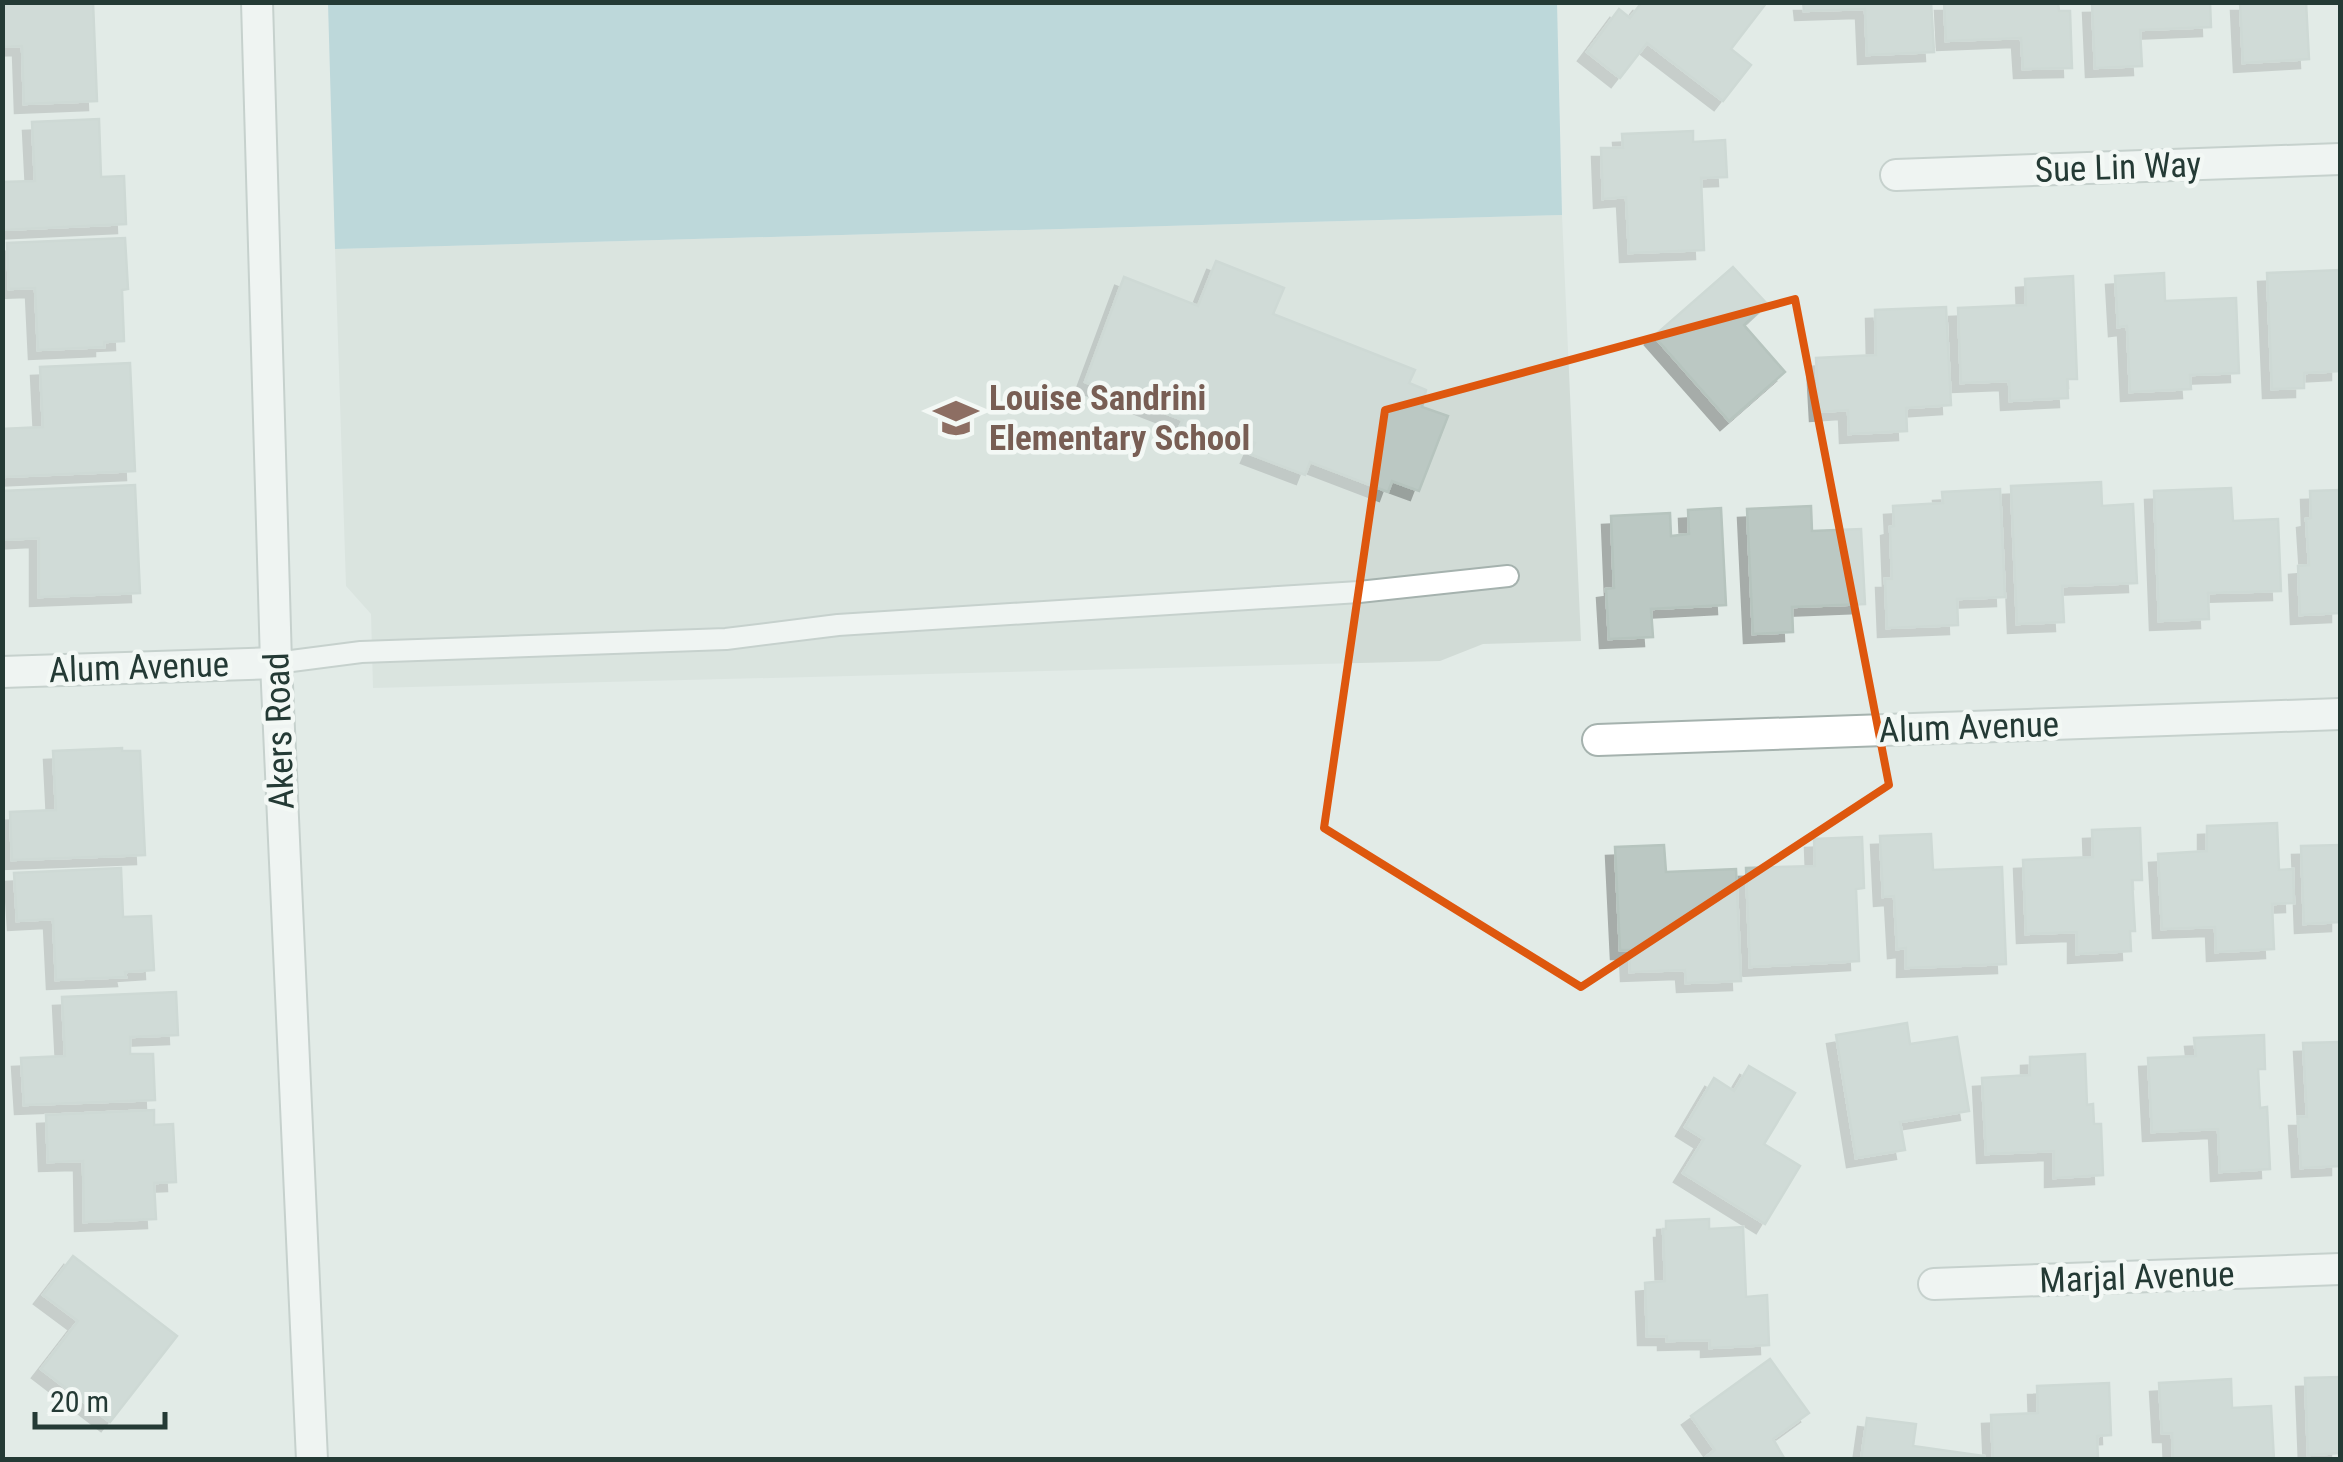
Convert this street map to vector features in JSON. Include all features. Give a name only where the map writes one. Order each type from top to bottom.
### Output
[{"type":"street","name":"Akers Road","points":[[257,2],[276,663],[312,1460]]},
{"type":"street","name":"Sue Lin Way","points":[[1896,175],[2340,160]]},
{"type":"street","name":"Alum Avenue","points":[[2,672],[276,663]]},
{"type":"street","name":"Alum Avenue","points":[[1598,740],[2340,714]]},
{"type":"street","name":"Marjal Avenue","points":[[1934,1284],[2340,1270]]},
{"type":"lane","points":[[276,663],[361,652],[726,640],[838,625],[1358,592],[1508,576]]},
{"type":"highlighted area","points":[[1795,299],[1889,785],[1581,987],[1324,828],[1385,410]]},
{"type":"shaded area","name":"Louise Sandrini Elementary School","points":[[1562,215],[1581,641],[1483,644],[1440,661],[373,688],[371,614],[346,586],[335,249]]},
{"type":"water","points":[[328,3],[1557,3],[1562,215],[335,249]]},
{"type":"building","points":[[2,2],[93,2],[97,101],[24,104],[22,46],[2,47]]},
{"type":"building","points":[[1642,2],[1767,2],[1731,49],[1751,65],[1723,101],[1647,43],[1620,78],[1587,52],[1619,9],[1630,18]]},
{"type":"building","points":[[1803,2],[1931,2],[1934,52],[1867,55],[1865,9],[1804,11]]},
{"type":"building","points":[[1944,2],[2058,2],[2059,11],[2070,11],[2072,68],[2023,69],[2021,38],[1946,41]]},
{"type":"building","points":[[2210,2],[2211,27],[2140,30],[2142,66],[2095,68],[2092,4]]},
{"type":"building","points":[[2240,2],[2306,2],[2309,59],[2243,63]]},
{"type":"building","points":[[99,119],[101,177],[124,176],[126,224],[2,230],[2,182],[35,181],[32,122]]},
{"type":"building","points":[[1693,131],[1693,142],[1725,140],[1727,177],[1701,178],[1704,250],[1629,253],[1626,197],[1603,199],[1601,148],[1623,148],[1622,134]]},
{"type":"building","points":[[125,238],[128,289],[122,290],[124,341],[104,342],[104,347],[38,350],[35,288],[9,289],[7,243]]},
{"type":"building","points":[[1216,261],[1284,288],[1273,314],[1415,370],[1409,383],[1426,390],[1422,407],[1448,416],[1419,491],[1392,481],[1388,492],[1310,462],[1305,475],[1250,454],[1255,443],[1222,429],[1217,443],[1179,428],[1183,420],[1085,382],[1124,277],[1198,306]]},
{"type":"building","points":[[1733,267],[1767,304],[1744,325],[1785,372],[1729,421],[1654,336]]},
{"type":"building","points":[[2340,270],[2340,371],[2304,373],[2304,388],[2272,389],[2267,273]]},
{"type":"building","points":[[2164,273],[2165,301],[2236,298],[2239,373],[2190,375],[2191,389],[2130,392],[2127,326],[2118,327],[2115,276]]},
{"type":"building","points":[[2073,276],[2077,379],[2067,379],[2068,398],[2010,401],[2009,381],[1961,383],[1958,308],[2026,305],[2025,279]]},
{"type":"building","points":[[1946,307],[1951,405],[1906,408],[1907,431],[1849,434],[1848,410],[1819,412],[1816,358],[1876,355],[1875,310]]},
{"type":"building","points":[[130,363],[135,471],[2,477],[2,429],[43,427],[40,367]]},
{"type":"building","points":[[2101,482],[2102,506],[2133,504],[2137,583],[2062,586],[2064,622],[2017,624],[2011,486]]},
{"type":"building","points":[[135,485],[140,593],[39,597],[39,538],[2,540],[2,491]]},
{"type":"building","points":[[2231,488],[2233,521],[2278,519],[2281,591],[2208,593],[2209,619],[2159,621],[2154,491]]},
{"type":"building","points":[[2000,489],[2005,597],[1957,599],[1958,625],[1887,628],[1885,579],[1892,579],[1893,506],[1943,503],[1942,492]]},
{"type":"building","points":[[2340,490],[2340,613],[2300,615],[2298,566],[2309,565],[2306,519],[2311,518],[2310,491]]},
{"type":"building","points":[[1811,506],[1812,531],[1861,529],[1865,604],[1792,607],[1793,632],[1753,634],[1747,509]]},
{"type":"building","points":[[1721,508],[1726,605],[1651,609],[1653,637],[1609,639],[1606,589],[1614,588],[1611,516],[1670,513],[1671,536],[1689,534],[1688,510]]},
{"type":"building","points":[[53,751],[140,751],[145,855],[12,860],[10,812],[56,810]]},
{"type":"building","points":[[2277,823],[2279,870],[2293,869],[2294,903],[2272,904],[2274,949],[2216,952],[2215,927],[2162,929],[2158,854],[2207,851],[2207,826]]},
{"type":"building","points":[[2140,828],[2142,880],[2132,880],[2135,931],[2130,931],[2131,951],[2077,954],[2077,932],[2026,934],[2023,860],[2093,857],[2092,830]]},
{"type":"building","points":[[1931,834],[1933,870],[2002,867],[2006,964],[1906,968],[1906,948],[1897,949],[1894,896],[1883,897],[1880,836]]},
{"type":"building","points":[[1862,837],[1864,888],[1856,889],[1859,961],[1750,967],[1746,868],[1815,866],[1814,839]]},
{"type":"building","points":[[1664,845],[1666,872],[1736,869],[1741,981],[1686,983],[1685,970],[1630,972],[1629,950],[1620,950],[1615,847]]},
{"type":"building","points":[[2340,845],[2340,922],[2304,924],[2301,846]]},
{"type":"building","points":[[121,868],[123,917],[151,916],[154,970],[125,972],[126,977],[56,980],[53,919],[17,921],[14,873]]},
{"type":"building","points":[[176,992],[178,1035],[130,1037],[130,1054],[153,1054],[155,1100],[24,1105],[21,1058],[65,1056],[62,997]]},
{"type":"building","points":[[1907,1023],[1910,1044],[1957,1037],[1969,1111],[1900,1122],[1905,1150],[1856,1158],[1836,1035]]},
{"type":"building","points":[[2264,1035],[2265,1069],[2258,1069],[2260,1108],[2267,1107],[2270,1169],[2220,1172],[2218,1129],[2152,1132],[2148,1058],[2196,1056],[2194,1038]]},
{"type":"building","points":[[2340,1042],[2340,1166],[2301,1168],[2298,1117],[2307,1117],[2303,1043]]},
{"type":"building","points":[[2085,1054],[2087,1105],[2093,1104],[2094,1124],[2101,1124],[2103,1175],[2054,1178],[2054,1151],[1986,1154],[1982,1078],[2030,1075],[2030,1057]]},
{"type":"building","points":[[1749,1066],[1795,1093],[1764,1144],[1800,1166],[1765,1224],[1683,1173],[1704,1139],[1685,1127],[1714,1078],[1734,1091]]},
{"type":"building","points":[[154,1110],[154,1125],[173,1124],[176,1182],[154,1183],[156,1219],[84,1222],[83,1161],[48,1162],[46,1115]]},
{"type":"building","points":[[1709,1219],[1709,1229],[1743,1227],[1746,1297],[1767,1295],[1769,1345],[1710,1348],[1710,1340],[1667,1341],[1667,1336],[1647,1336],[1645,1283],[1665,1281],[1666,1221]]},
{"type":"building","points":[[73,1256],[177,1336],[110,1422],[41,1369],[78,1321],[43,1295]]},
{"type":"building","points":[[1770,1359],[1809,1413],[1773,1439],[1784,1458],[1795,1460],[1702,1460],[1715,1450],[1691,1416]]},
{"type":"building","points":[[2340,1377],[2340,1453],[2308,1455],[2305,1378]]},
{"type":"building","points":[[2231,1379],[2232,1408],[2271,1406],[2274,1460],[2173,1460],[2172,1433],[2162,1433],[2159,1383]]},
{"type":"building","points":[[2109,1383],[2111,1435],[2097,1436],[2098,1460],[1993,1460],[1991,1415],[2038,1413],[2037,1386]]},
{"type":"building","points":[[1867,1418],[1916,1424],[1913,1446],[1984,1456],[1983,1460],[1861,1460]]},
{"type":"place","name":"Louise Sandrini Elementary School","points":[[956,418]]}]
